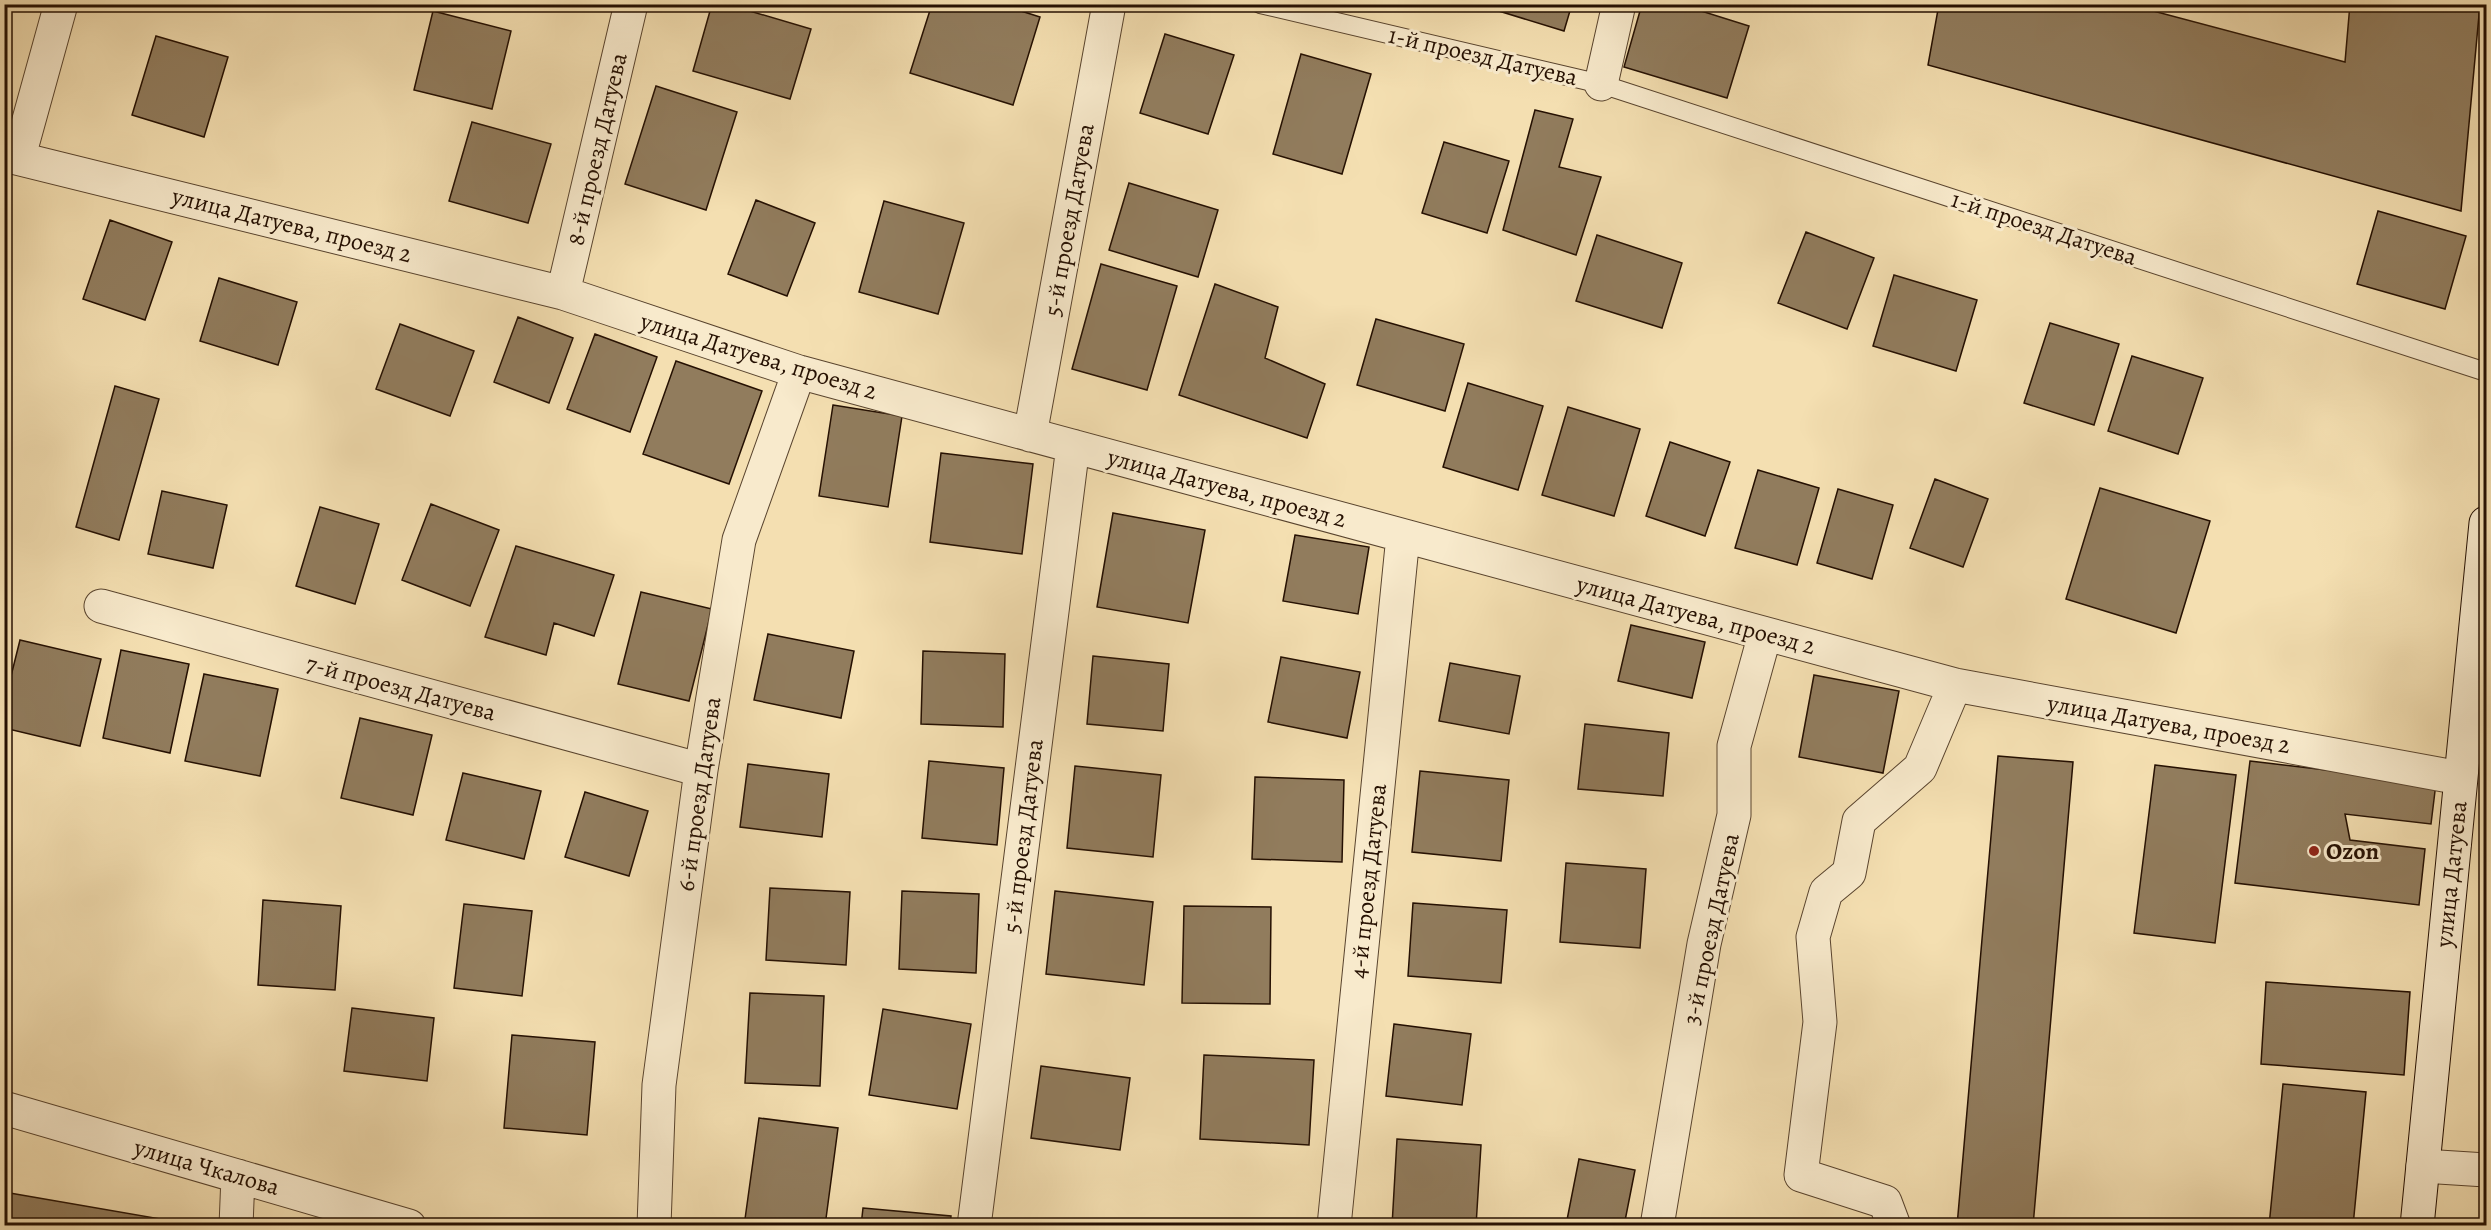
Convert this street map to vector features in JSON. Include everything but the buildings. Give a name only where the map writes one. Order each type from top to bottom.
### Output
[{"type":"street","points":[[12,155],[61,4]]},
{"type":"street","name":"8-й проезд Датуева","points":[[563,293],[631,4]]},
{"type":"street","name":"5-й проезд Датуева","points":[[1030,435],[1109,4]]},
{"type":"street","name":"1-й проезд Датуева","points":[[1601,84],[1619,4]]},
{"type":"street","name":"улица Датуева, проезд 2","points":[[12,155],[563,293],[799,372],[1955,684],[2460,778]]},
{"type":"street","name":"6-й проезд Датуева","points":[[654,1226],[659,1085],[701,770],[739,540],[799,372]]},
{"type":"street","name":"5-й проезд Датуева","points":[[974,1226],[1073,446]]},
{"type":"street","name":"улица Датуева","points":[[2417,1226],[2487,523]]},
{"type":"street","name":"4-й проезд Датуева","points":[[1334,1226],[1403,536]]},
{"type":"street","name":"7-й проезд Датуева","points":[[100,606],[701,770]]},
{"type":"street","name":"3-й проезд Датуева","points":[[1657,1226],[1704,944],[1734,815],[1734,746],[1765,634]]},
{"type":"street","points":[[1894,1226],[1885,1202],[1801,1175],[1820,1022],[1813,937],[1826,892],[1850,873],[1859,821],[1920,768],[1955,684]]},
{"type":"street","name":"улица Чкалова","points":[[4,1108],[409,1226]]},
{"type":"street","points":[[2423,1166],[2487,1170]]},
{"type":"street","points":[[236,1226],[238,1176]]},
{"type":"lane","name":"1-й проезд Датуева","points":[[1260,4],[1601,84],[2487,372]]},
{"type":"place","name":"Ozon","points":[[2314,851]]}]
